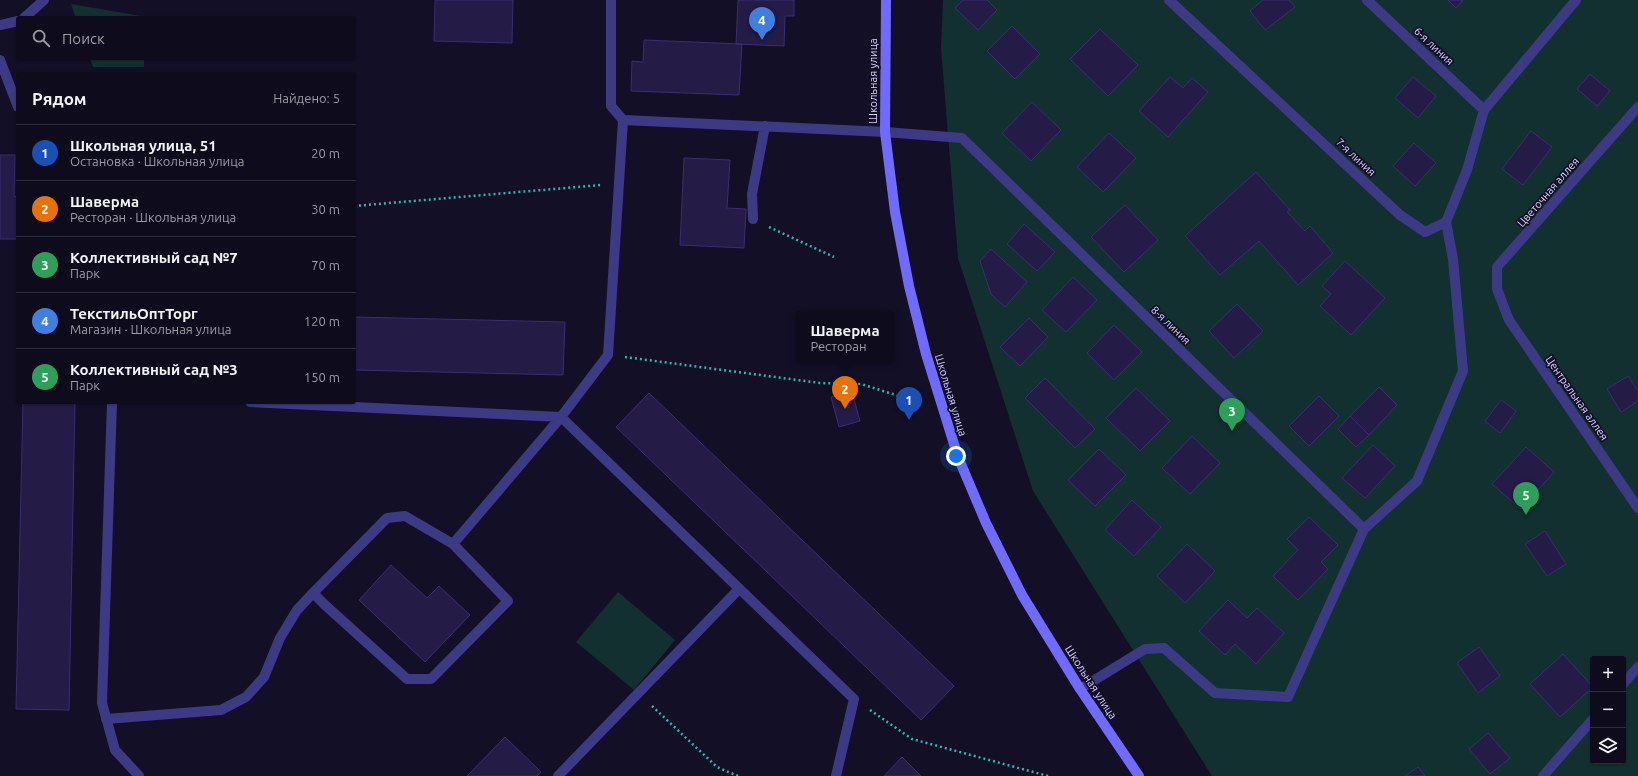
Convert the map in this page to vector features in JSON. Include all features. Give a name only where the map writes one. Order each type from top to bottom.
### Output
[{"type":"street","name":"Школьная улица","points":[[886,0],[885,132],[894,212],[909,286],[926,354],[958,457],[986,523],[1022,595],[1080,689],[1139,776]]},
{"type":"lane","points":[[26,16],[44,0]]},
{"type":"lane","points":[[453,544],[561,417],[608,355],[623,120],[611,106],[610,0]]},
{"type":"lane","name":"7-я линия","points":[[1169,0],[1400,215],[1425,232],[1446,222]]},
{"type":"lane","name":"6-я линия","points":[[1367,0],[1484,110]]},
{"type":"lane","points":[[1080,689],[1145,649],[1164,648],[1214,693],[1288,697],[1364,528],[1417,481],[1463,371],[1453,259],[1446,222],[1467,170],[1484,110],[1576,0]]},
{"type":"lane","points":[[0,25],[16,21]]},
{"type":"lane","points":[[0,60],[16,102]]},
{"type":"lane","name":"Цветочная аллея","points":[[1501,299],[1497,289],[1497,267],[1638,107]]},
{"type":"lane","points":[[623,120],[885,132]]},
{"type":"lane","points":[[753,220],[752,194],[764,126]]},
{"type":"lane","name":"8-я линия","points":[[885,132],[962,138],[1364,528]]},
{"type":"lane","name":"Центральная аллея","points":[[1501,299],[1509,320],[1638,508]]},
{"type":"lane","points":[[112,404],[102,703],[115,750],[139,776]]},
{"type":"lane","points":[[291,404],[561,417],[854,699],[836,776]]},
{"type":"lane","points":[[106,719],[221,710],[246,696],[264,677],[280,638],[296,610],[387,518],[405,516],[453,544],[508,601],[431,679],[407,679],[313,593]]},
{"type":"lane","points":[[558,776],[739,589]]},
{"type":"lane","points":[[1626,681],[1638,667]]},
{"type":"lane","points":[[1543,776],[1590,722]]},
{"type":"path","points":[[356,206],[619,183]]},
{"type":"path","points":[[753,220],[834,257]]},
{"type":"path","points":[[608,355],[820,383],[861,384],[943,410]]},
{"type":"path","points":[[638,693],[717,767],[738,776]]},
{"type":"path","points":[[854,699],[912,739],[1048,776]]},
{"type":"green space","points":[[943,0],[1638,0],[1638,776],[1212,776],[1033,491],[958,258],[941,48]]},
{"type":"green space","points":[[71,4],[141,16],[75,16]]},
{"type":"green space","points":[[91,60],[144,60],[144,67],[93,67]]},
{"type":"green space","points":[[618,592],[675,640],[634,690],[576,642]]},
{"type":"building","points":[[435,0],[513,0],[512,43],[434,41]]},
{"type":"building","points":[[738,0],[794,0],[794,16],[785,16],[784,46],[736,44]]},
{"type":"building","points":[[963,0],[987,0],[997,10],[978,30],[955,8]]},
{"type":"building","points":[[1263,0],[1289,0],[1295,7],[1265,30],[1250,11]]},
{"type":"building","points":[[1448,0],[1463,0],[1456,8]]},
{"type":"building","points":[[1012,26],[1040,54],[1015,79],[987,51]]},
{"type":"building","points":[[1100,29],[1138,65],[1108,96],[1070,59]]},
{"type":"building","points":[[644,40],[742,44],[739,95],[631,91],[632,61],[643,62]]},
{"type":"building","points":[[1590,74],[1610,91],[1597,106],[1577,89]]},
{"type":"building","points":[[1170,77],[1183,88],[1192,78],[1208,92],[1168,137],[1139,111]]},
{"type":"building","points":[[1413,77],[1436,96],[1418,118],[1395,98]]},
{"type":"building","points":[[1032,102],[1061,130],[1031,161],[1002,133]]},
{"type":"building","points":[[1531,131],[1552,147],[1523,185],[1502,169]]},
{"type":"building","points":[[1109,133],[1136,158],[1103,192],[1077,167]]},
{"type":"building","points":[[1414,143],[1436,163],[1415,186],[1393,166]]},
{"type":"building","points":[[0,155],[15,155],[14,196],[16,196],[16,239],[0,239]]},
{"type":"building","points":[[684,158],[730,160],[727,208],[746,209],[744,248],[680,245]]},
{"type":"building","points":[[1256,172],[1290,210],[1287,212],[1305,231],[1310,226],[1333,253],[1298,285],[1259,241],[1220,275],[1185,236]]},
{"type":"building","points":[[1125,205],[1158,240],[1124,272],[1091,237]]},
{"type":"building","points":[[1024,224],[1055,252],[1037,271],[1007,244]]},
{"type":"building","points":[[991,249],[1027,282],[1005,307],[991,294],[980,261]]},
{"type":"building","points":[[1345,261],[1385,298],[1351,335],[1320,306],[1331,294],[1322,286]]},
{"type":"building","points":[[1073,277],[1097,300],[1066,332],[1042,310]]},
{"type":"building","points":[[1237,304],[1263,331],[1234,358],[1209,331]]},
{"type":"building","points":[[356,317],[565,322],[563,375],[356,370]]},
{"type":"building","points":[[1029,318],[1048,337],[1020,366],[1000,347]]},
{"type":"building","points":[[1114,325],[1142,352],[1114,380],[1087,353]]},
{"type":"building","points":[[1628,376],[1638,391],[1638,401],[1621,412],[1607,389]]},
{"type":"building","points":[[1045,378],[1095,429],[1075,448],[1025,398]]},
{"type":"building","points":[[1379,387],[1397,405],[1369,435],[1350,416]]},
{"type":"building","points":[[1136,388],[1170,421],[1140,451],[1106,418]]},
{"type":"building","points":[[852,392],[860,421],[839,427],[831,397]]},
{"type":"building","points":[[649,393],[954,686],[921,720],[616,427]]},
{"type":"building","points":[[1319,396],[1339,416],[1309,446],[1289,426]]},
{"type":"building","points":[[1501,400],[1516,411],[1500,433],[1485,421]]},
{"type":"building","points":[[23,404],[75,404],[69,710],[16,709]]},
{"type":"building","points":[[1350,416],[1369,435],[1356,447],[1338,429]]},
{"type":"building","points":[[1192,436],[1220,463],[1190,494],[1162,468]]},
{"type":"building","points":[[1373,445],[1395,466],[1365,498],[1342,478]]},
{"type":"building","points":[[1526,447],[1554,472],[1521,509],[1492,484]]},
{"type":"building","points":[[1099,449],[1126,475],[1095,506],[1068,480]]},
{"type":"building","points":[[1132,500],[1161,527],[1134,556],[1105,530]]},
{"type":"building","points":[[1309,517],[1338,545],[1321,562],[1328,569],[1298,600],[1273,576],[1298,550],[1287,539]]},
{"type":"building","points":[[1545,531],[1566,564],[1547,576],[1525,544]]},
{"type":"building","points":[[1187,544],[1215,571],[1185,603],[1157,576]]},
{"type":"building","points":[[391,565],[427,598],[439,586],[470,615],[425,662],[359,600]]},
{"type":"building","points":[[1228,600],[1247,618],[1257,608],[1284,633],[1256,664],[1235,644],[1225,655],[1199,631]]},
{"type":"building","points":[[1479,647],[1500,676],[1478,693],[1457,663]]},
{"type":"building","points":[[1563,654],[1590,684],[1590,690],[1560,717],[1530,684]]},
{"type":"building","points":[[1488,733],[1510,758],[1490,774],[1469,749]]},
{"type":"building","points":[[505,737],[541,772],[537,776],[467,776]]},
{"type":"building","points":[[902,757],[921,776],[884,776]]},
{"type":"building","points":[[1418,767],[1425,776],[1405,776]]},
{"type":"place","name":"ТекстильОптТорг","points":[[762,40]]},
{"type":"place","name":"Шаверма","points":[[845,409]]},
{"type":"place","name":"Школьная улица, 51","points":[[909,420]]},
{"type":"place","name":"Коллективный сад №7","points":[[1232,431]]},
{"type":"place","name":"Коллективный сад №3","points":[[1526,515]]}]
